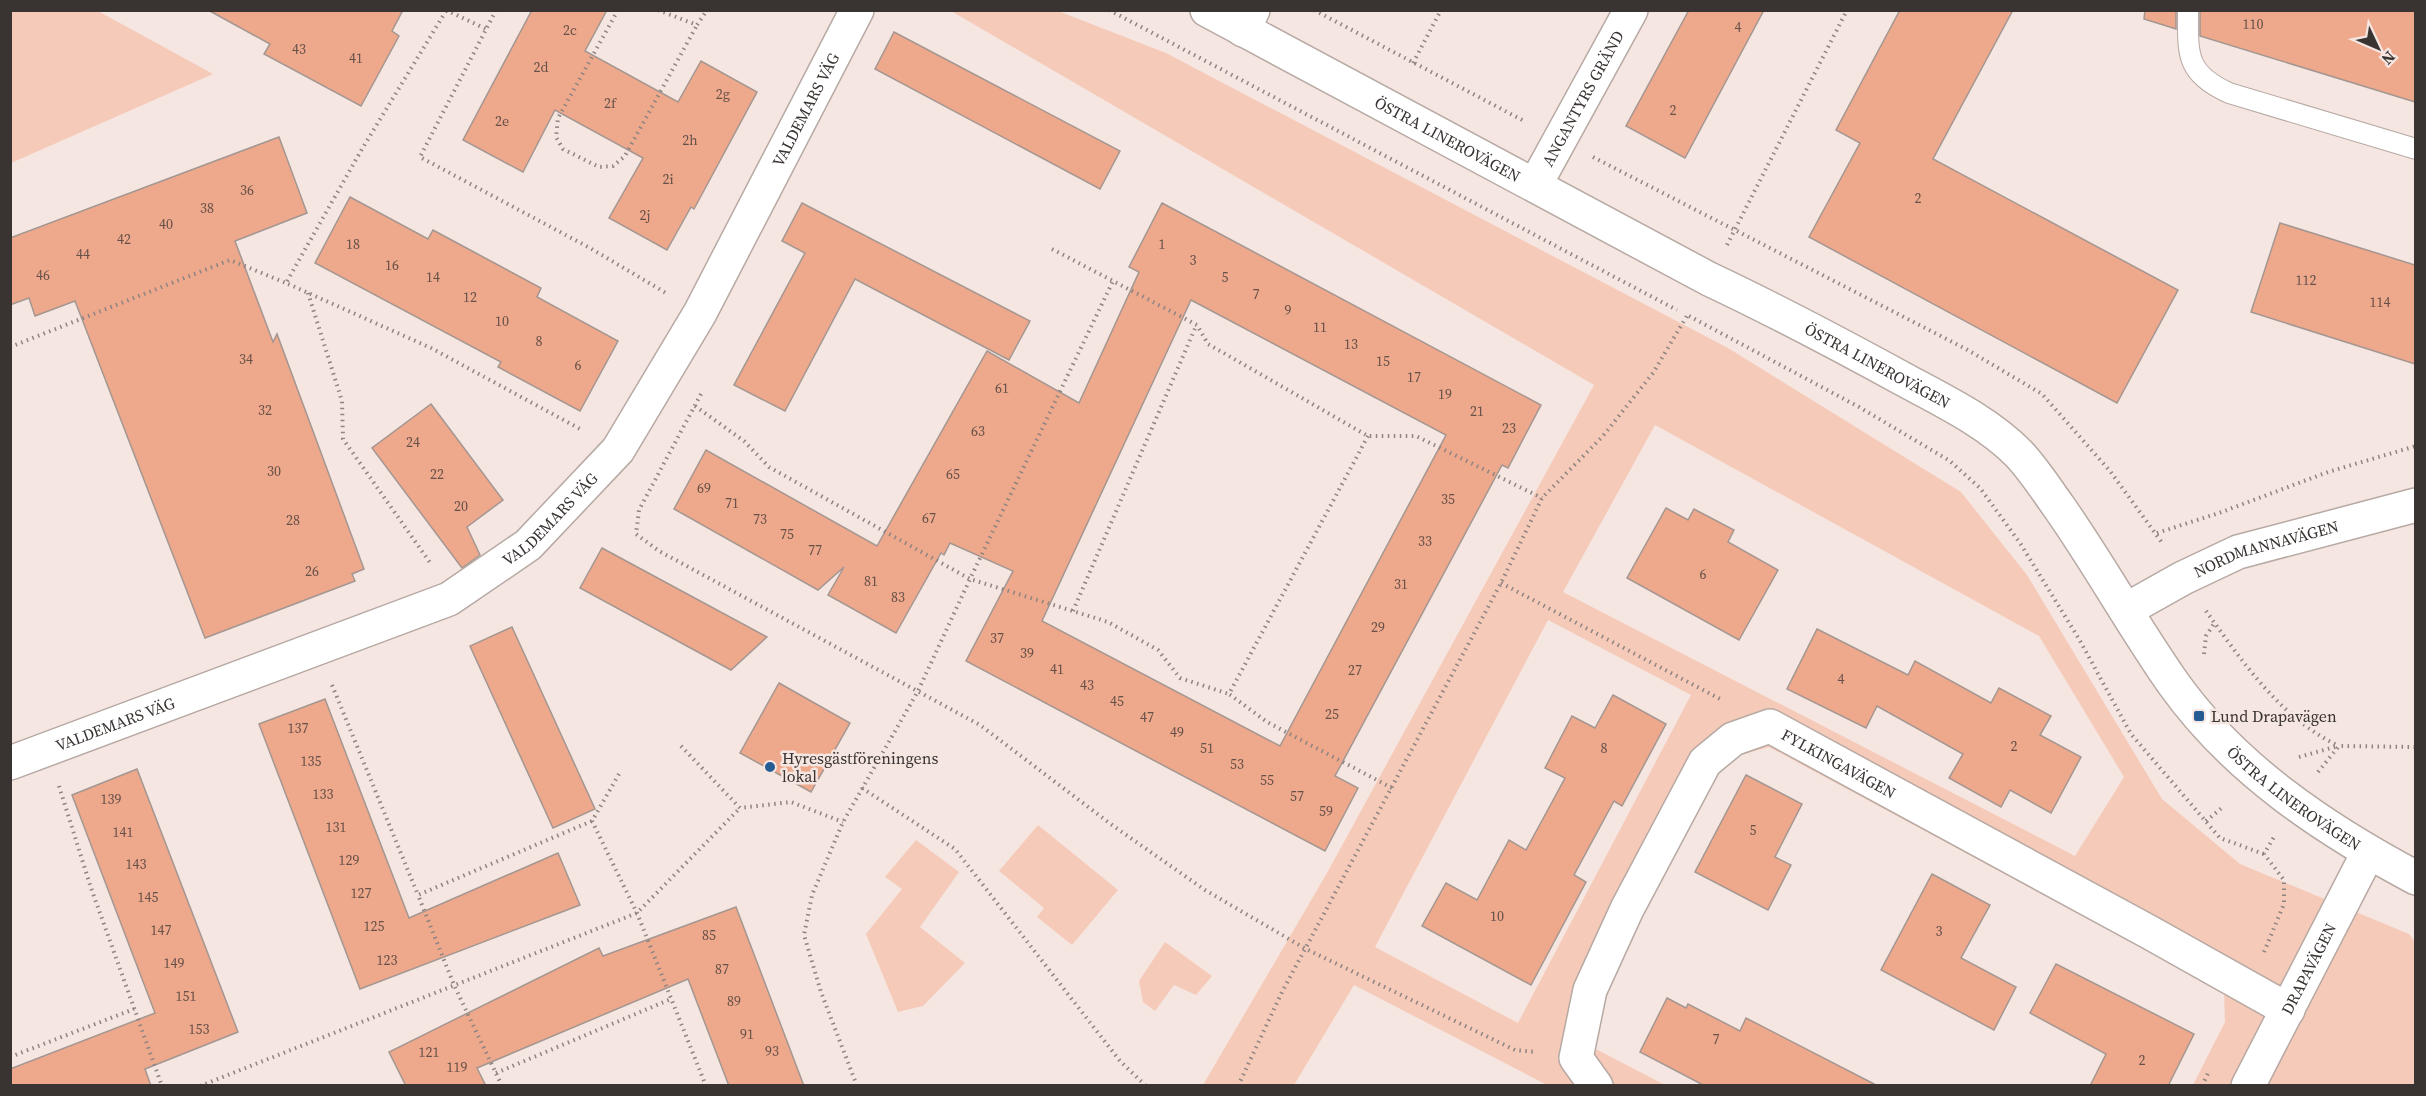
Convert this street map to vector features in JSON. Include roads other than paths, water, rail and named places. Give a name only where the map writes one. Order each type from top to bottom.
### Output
[{"type":"street","name":"VALDEMARS VÄG","points":[[10,763],[450,599],[528,545],[618,450],[700,313],[857,10]]},
{"type":"street","name":"ÖSTRA LINEROVÄGEN","points":[[1207,10],[1248,20],[1535,185],[1709,279],[1782,313],[1939,399],[1988,429],[2024,461],[2051,495],[2092,554],[2173,683],[2199,716],[2256,773],[2292,802],[2368,853],[2415,878]]},
{"type":"street","name":"ANGANTYRS GRÄND","points":[[1535,185],[1631,10]]},
{"type":"street","name":"NORDMANNAVÄGEN","points":[[2126,610],[2183,578],[2238,552],[2415,505]]},
{"type":"street","name":"FYLKINGAVÄGEN","points":[[1596,1086],[1576,1058],[1590,990],[1627,909],[1705,762],[1733,739],[1770,726],[2288,1010]]},
{"type":"street","name":"DRAPAVÄGEN","points":[[2248,1086],[2368,853]]},
{"type":"lane","points":[[2188,10],[2188,54],[2196,70],[2212,85],[2229,93],[2415,149]]},
{"type":"place","name":"Lund Drapavägen","points":[[2199,716]]},
{"type":"place","name":"Hyresgästföreningens lokal","points":[[770,767]]}]
